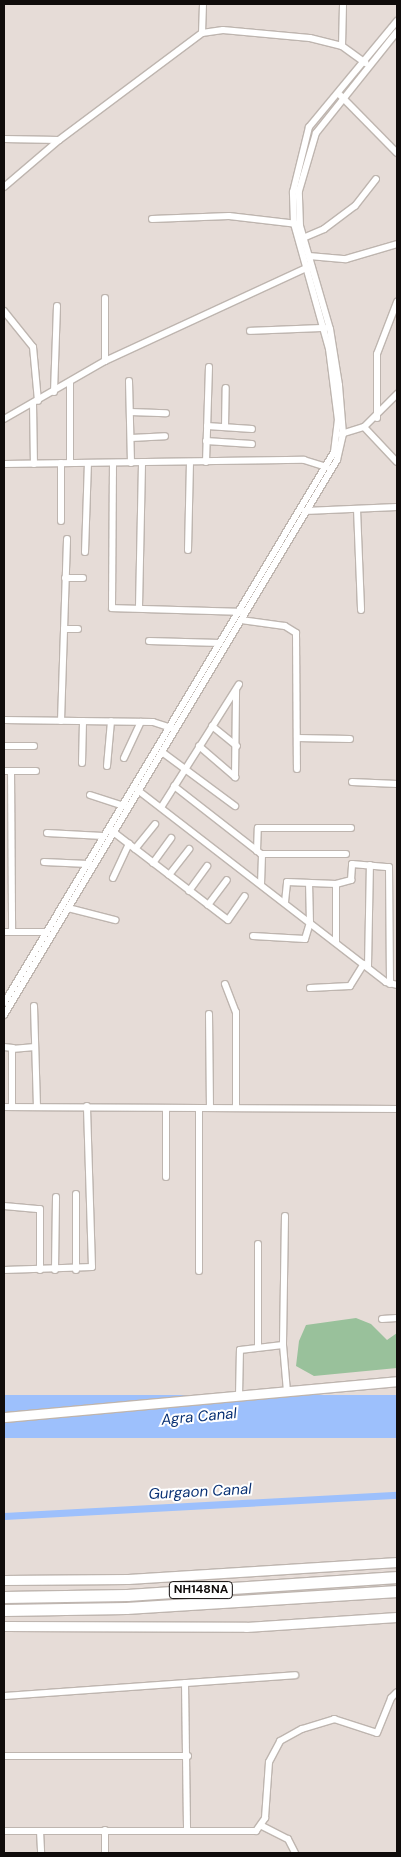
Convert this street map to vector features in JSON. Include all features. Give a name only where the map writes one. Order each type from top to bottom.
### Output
[{"type":"highway","name":"NH148NA","points":[[4,1597],[127,1595],[397,1577]]},
{"type":"highway","name":"NH148NA","points":[[4,1610],[126,1608],[397,1592]]},
{"type":"street","points":[[202,34],[203,4]]},
{"type":"street","points":[[342,46],[343,4]]},
{"type":"street","points":[[4,1015],[15,991],[124,806],[336,460],[341,434],[332,337],[297,224],[293,192],[302,145],[309,127],[339,94],[397,21]]},
{"type":"street","points":[[4,187],[59,140],[202,34],[248,32],[310,38],[342,46],[365,62]]},
{"type":"street","points":[[365,62],[397,32]]},
{"type":"street","points":[[305,511],[341,434],[325,328],[309,256],[297,224],[299,191],[310,148],[339,94]]},
{"type":"street","points":[[339,94],[397,153]]},
{"type":"street","points":[[4,139],[59,140]]},
{"type":"street","points":[[302,145],[310,148]]},
{"type":"street","points":[[303,238],[324,229],[355,206],[376,179]]},
{"type":"street","points":[[152,219],[222,215],[297,224]]},
{"type":"street","points":[[309,256],[346,259],[397,244]]},
{"type":"street","points":[[4,419],[105,361],[310,266]]},
{"type":"street","points":[[105,298],[105,361]]},
{"type":"street","points":[[377,418],[377,354],[397,302]]},
{"type":"street","points":[[54,392],[57,306]]},
{"type":"street","points":[[4,311],[33,347],[36,402],[34,464]]},
{"type":"street","points":[[250,331],[325,328]]},
{"type":"street","points":[[206,462],[209,367]]},
{"type":"street","points":[[129,381],[131,462]]},
{"type":"street","points":[[70,382],[70,463]]},
{"type":"street","points":[[225,427],[226,388]]},
{"type":"street","points":[[341,434],[364,427],[377,418],[397,394]]},
{"type":"street","points":[[130,412],[166,413]]},
{"type":"street","points":[[207,426],[252,429]]},
{"type":"street","points":[[364,427],[397,462]]},
{"type":"street","points":[[131,438],[165,436]]},
{"type":"street","points":[[206,441],[252,444]]},
{"type":"street","points":[[4,464],[304,460],[326,467]]},
{"type":"street","points":[[139,607],[142,462]]},
{"type":"street","points":[[188,550],[190,462]]},
{"type":"street","points":[[61,463],[62,521]]},
{"type":"street","points":[[85,552],[88,463]]},
{"type":"street","points":[[113,463],[112,608],[139,607],[244,612]]},
{"type":"street","points":[[305,511],[397,507]]},
{"type":"street","points":[[357,509],[361,610]]},
{"type":"street","points":[[61,721],[67,538]]},
{"type":"street","points":[[65,578],[83,578]]},
{"type":"street","points":[[220,647],[242,620],[244,612]]},
{"type":"street","points":[[242,620],[285,626],[296,633],[297,769]]},
{"type":"street","points":[[64,629],[78,629]]},
{"type":"street","points":[[149,641],[220,647]]},
{"type":"street","points":[[162,806],[237,686],[235,777],[200,746]]},
{"type":"street","points":[[4,720],[141,722],[172,728]]},
{"type":"street","points":[[82,763],[83,721]]},
{"type":"street","points":[[107,766],[111,721]]},
{"type":"street","points":[[124,758],[141,722]]},
{"type":"street","points":[[212,726],[237,746]]},
{"type":"street","points":[[135,788],[162,752],[172,728]]},
{"type":"street","points":[[297,738],[350,739]]},
{"type":"street","points":[[4,746],[34,746]]},
{"type":"street","points":[[162,752],[235,806]]},
{"type":"street","points":[[4,771],[36,770]]},
{"type":"street","points":[[11,771],[12,932]]},
{"type":"street","points":[[352,782],[397,784]]},
{"type":"street","points":[[174,786],[260,853],[346,854]]},
{"type":"street","points":[[135,788],[162,806],[310,923],[394,985]]},
{"type":"street","points":[[90,795],[124,806]]},
{"type":"street","points":[[135,849],[155,824]]},
{"type":"street","points":[[261,884],[258,828],[351,828]]},
{"type":"street","points":[[90,865],[103,836],[111,830]]},
{"type":"street","points":[[111,830],[228,920],[246,896]]},
{"type":"street","points":[[47,833],[103,836]]},
{"type":"street","points":[[153,863],[171,838]]},
{"type":"street","points":[[113,878],[128,843]]},
{"type":"street","points":[[169,875],[189,849]]},
{"type":"street","points":[[44,862],[90,865]]},
{"type":"street","points":[[285,902],[287,882],[336,884],[351,880],[352,864],[397,866]]},
{"type":"street","points":[[310,988],[350,986],[366,965],[370,865]]},
{"type":"street","points":[[190,891],[207,866]]},
{"type":"street","points":[[389,867],[394,985]]},
{"type":"street","points":[[208,905],[228,880]]},
{"type":"street","points":[[253,936],[302,940],[310,923],[309,883]]},
{"type":"street","points":[[336,884],[336,942]]},
{"type":"street","points":[[67,905],[115,920]]},
{"type":"street","points":[[45,940],[46,932],[67,905]]},
{"type":"street","points":[[4,932],[46,932]]},
{"type":"street","points":[[224,984],[236,1012],[236,1108]]},
{"type":"street","points":[[4,1003],[15,991]]},
{"type":"street","points":[[34,1006],[37,1106]]},
{"type":"street","points":[[209,1014],[210,1108]]},
{"type":"street","points":[[4,1046],[13,1048],[35,1047]]},
{"type":"street","points":[[12,1106],[13,1048]]},
{"type":"street","points":[[4,1270],[76,1270],[90,1269],[93,1264],[87,1106]]},
{"type":"street","points":[[4,1107],[397,1109]]},
{"type":"street","points":[[166,1108],[166,1178]]},
{"type":"street","points":[[199,1108],[200,1271]]},
{"type":"street","points":[[76,1194],[76,1270]]},
{"type":"street","points":[[55,1270],[56,1197]]},
{"type":"street","points":[[4,1206],[40,1209],[40,1270]]},
{"type":"street","points":[[285,1216],[283,1345],[287,1392]]},
{"type":"street","points":[[258,1244],[258,1346]]},
{"type":"street","points":[[382,1319],[397,1318]]},
{"type":"street","points":[[239,1396],[239,1352],[258,1346],[283,1345]]},
{"type":"street","points":[[4,1417],[397,1381]]},
{"type":"street","points":[[4,1580],[128,1579],[397,1562]]},
{"type":"street","points":[[4,1626],[263,1626],[397,1617]]},
{"type":"street","points":[[4,1696],[295,1675]]},
{"type":"street","points":[[185,1683],[188,1756],[187,1830]]},
{"type":"street","points":[[262,1826],[269,1762],[280,1741],[302,1729],[334,1720],[376,1732],[390,1698],[397,1692]]},
{"type":"street","points":[[4,1756],[188,1756]]},
{"type":"street","points":[[4,1831],[187,1830],[252,1832],[262,1826]]},
{"type":"street","points":[[262,1826],[288,1840],[295,1853]]},
{"type":"street","points":[[105,1830],[105,1853]]},
{"type":"street","points":[[40,1831],[41,1853]]},
{"type":"green space","points":[[356,1318],[371,1324],[387,1340],[397,1333],[397,1368],[314,1376],[296,1366],[299,1341],[306,1325]]},
{"type":"water","name":"Agra Canal","points":[[4,1395],[397,1395],[397,1438],[4,1438]]},
{"type":"waterway","name":"Gurgaon Canal","points":[[4,1516],[397,1495]]}]
